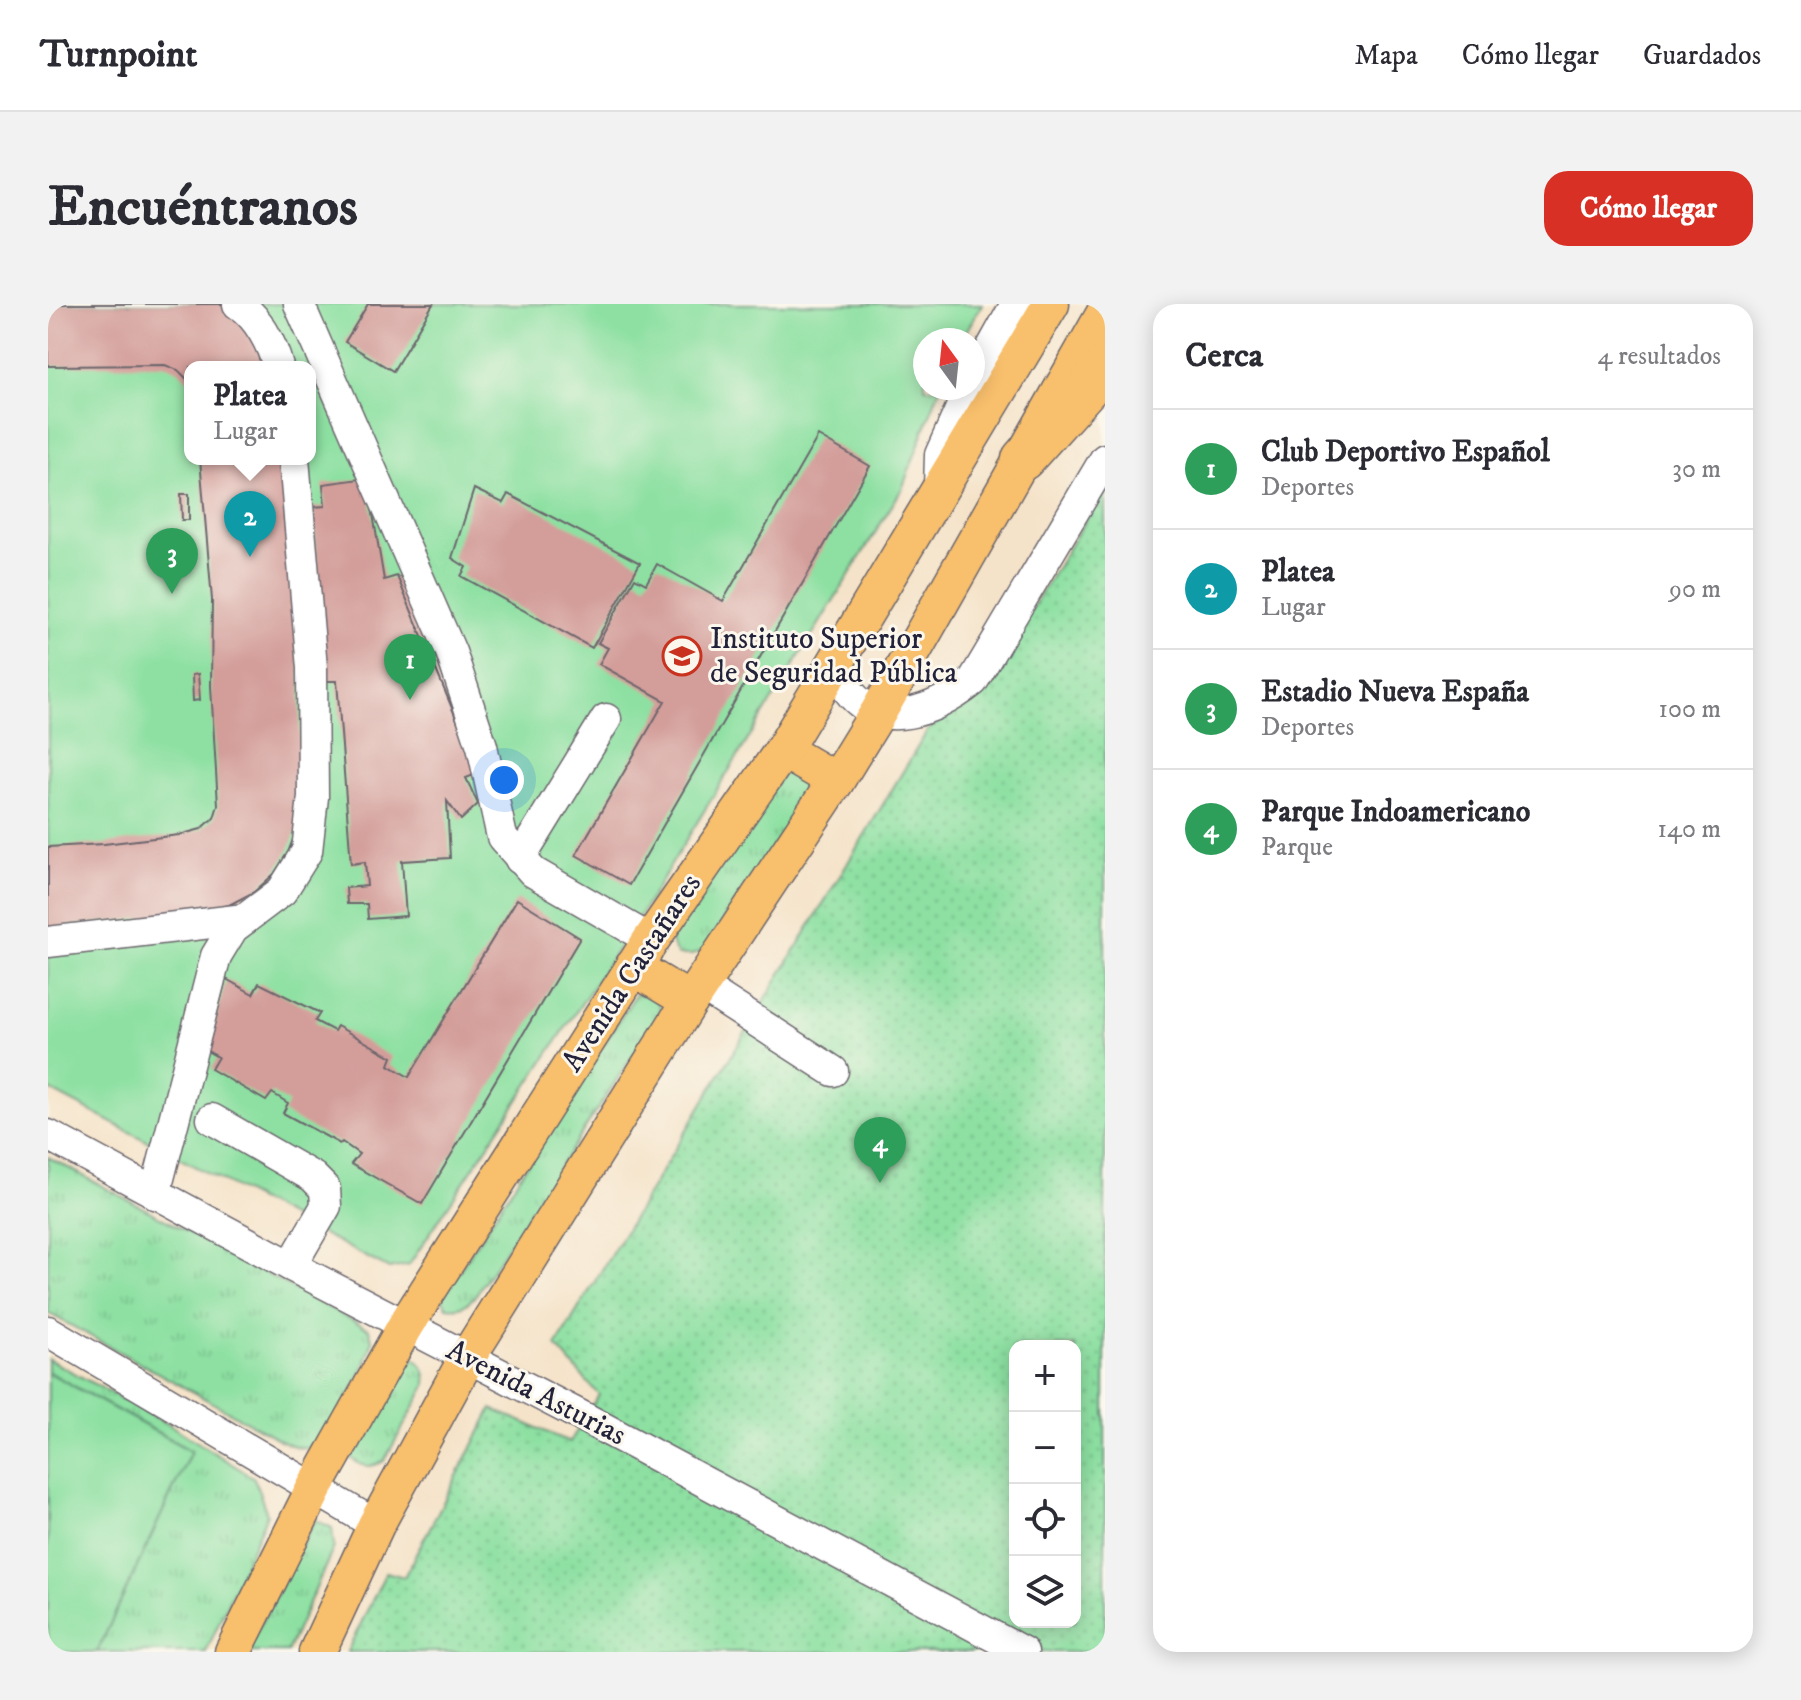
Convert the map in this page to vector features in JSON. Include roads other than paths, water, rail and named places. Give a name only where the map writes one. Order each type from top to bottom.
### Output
[{"type":"highway","points":[[1023,459],[1105,368]]},
{"type":"main road","name":"Avenida Castañares","points":[[233,1652],[314,1489],[406,1325],[642,954],[783,750],[1051,304]]},
{"type":"main road","points":[[317,1652],[376,1525],[467,1358],[695,993],[879,711],[1105,313]]},
{"type":"main road","points":[[783,750],[836,781]]},
{"type":"main road","points":[[642,954],[695,993]]},
{"type":"street","points":[[238,304],[249,311],[274,350],[277,361]]},
{"type":"street","points":[[299,304],[451,652],[482,746],[502,837],[533,872],[642,954]]},
{"type":"street","points":[[985,360],[1016,304]]},
{"type":"street","points":[[939,488],[940,455],[965,400]]},
{"type":"street","points":[[837,663],[845,686],[861,701],[879,711],[903,714],[926,710],[950,699],[973,681],[1105,459]]},
{"type":"street","points":[[155,1194],[216,956],[233,928],[282,891],[307,851],[313,797],[312,668],[295,465]]},
{"type":"street","points":[[520,859],[606,719]]},
{"type":"street","points":[[48,942],[245,919]]},
{"type":"street","points":[[695,993],[833,1071]]},
{"type":"street","points":[[212,1119],[313,1177],[325,1189],[326,1206],[291,1266]]},
{"type":"street","name":"Avenida Asturias","points":[[48,1135],[1023,1652]]},
{"type":"street","points":[[48,1331],[376,1525]]},
{"type":"place","name":"Platea","points":[[250,557]]},
{"type":"place","name":"Estadio Nueva España","points":[[172,594]]},
{"type":"place","name":"Instituto Superior de Seguridad Pública","points":[[682,656]]},
{"type":"place","name":"Club Deportivo Español","points":[[410,700]]},
{"type":"place","name":"Parque Indoamericano","points":[[880,1183]]}]
